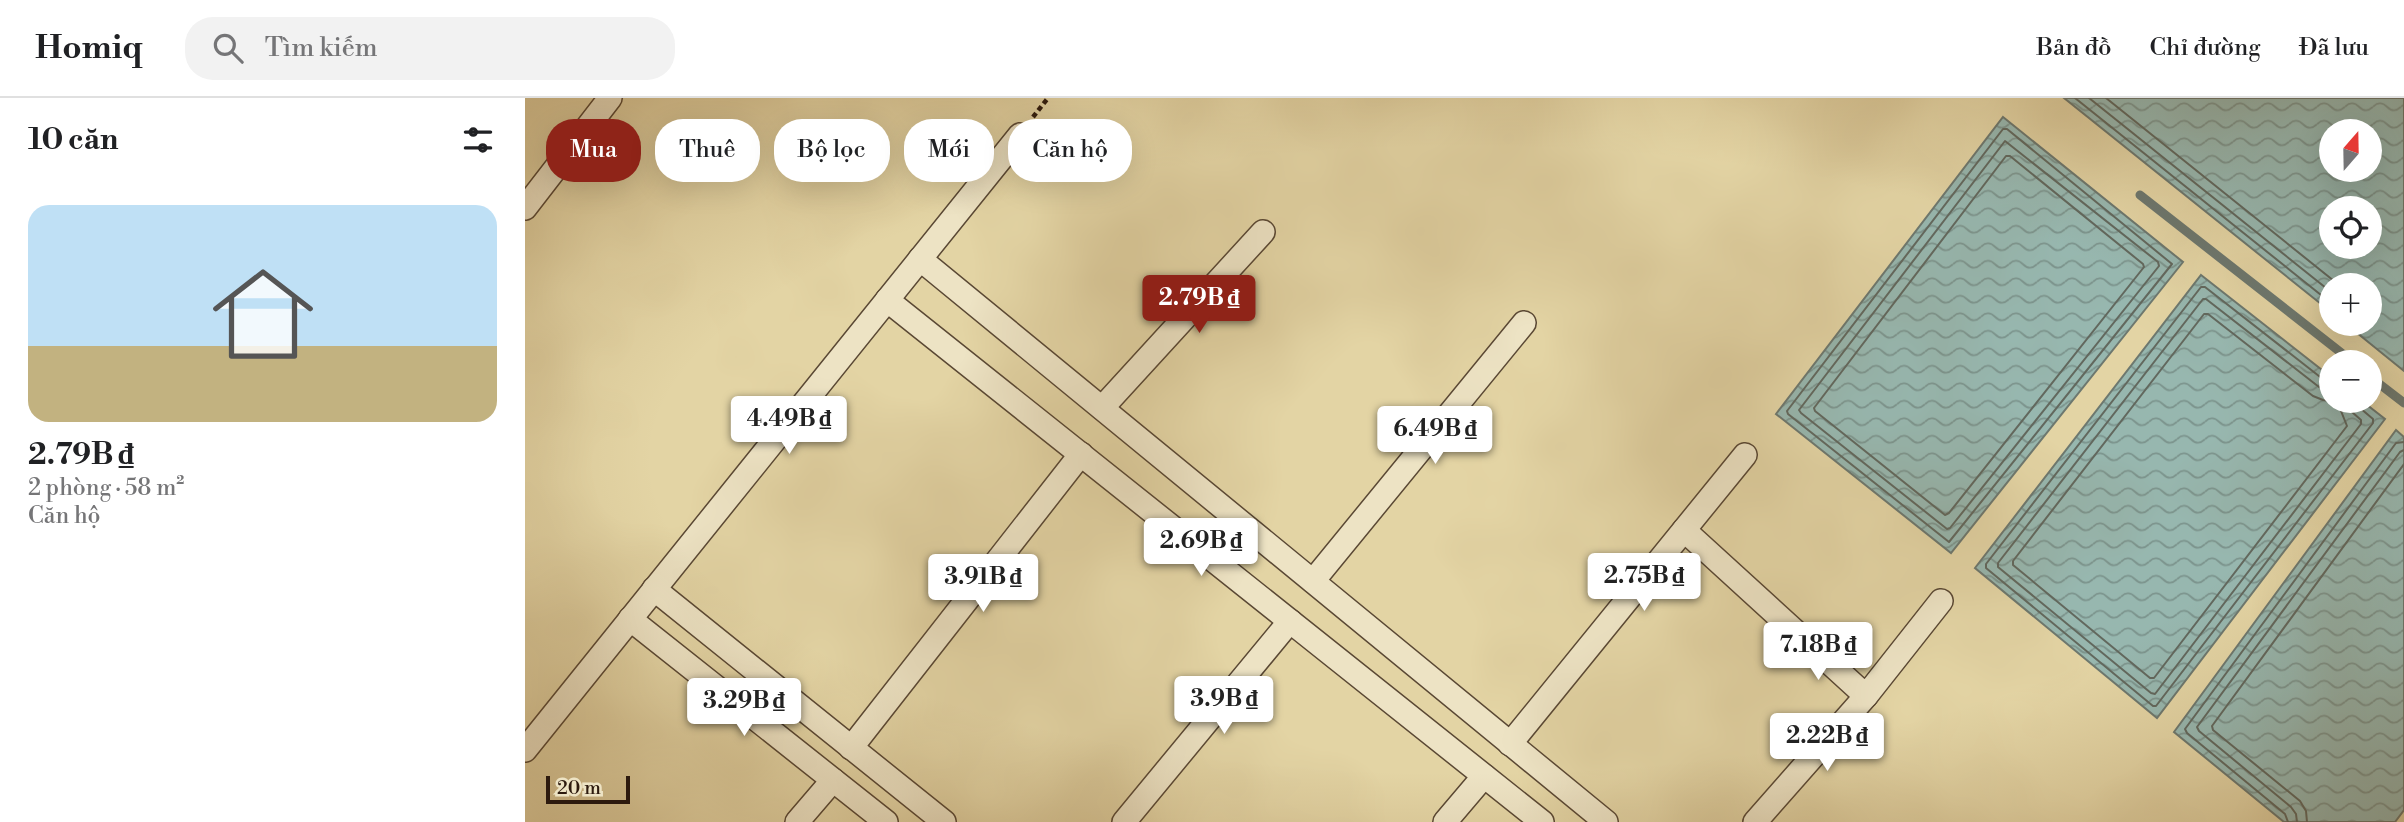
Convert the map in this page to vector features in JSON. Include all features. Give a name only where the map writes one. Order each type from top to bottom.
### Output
[{"type":"street","points":[[525,208],[610,98]]},
{"type":"street","points":[[525,750],[1008,150]]},
{"type":"street","points":[[1102,408],[1263,232]]},
{"type":"street","points":[[920,259],[1606,822]]},
{"type":"street","points":[[887,300],[1542,822]]},
{"type":"street","points":[[1313,581],[1524,323]]},
{"type":"street","points":[[851,748],[1081,454]]},
{"type":"street","points":[[1510,744],[1745,455]]},
{"type":"street","points":[[1684,530],[1865,695]]},
{"type":"street","points":[[654,589],[944,822]]},
{"type":"street","points":[[1755,822],[1865,695],[1941,601]]},
{"type":"street","points":[[630,620],[885,822]]},
{"type":"street","points":[[1124,822],[1290,621]]},
{"type":"street","points":[[1445,822],[1484,776]]},
{"type":"street","points":[[797,822],[833,780]]},
{"type":"water","points":[[2064,98],[2404,98],[2404,371],[2382,353],[2382,350],[2378,350],[2361,336],[2382,336],[2382,273],[2319,273],[2319,302]]},
{"type":"water","points":[[2003,117],[2183,262],[1951,553],[1776,414]]},
{"type":"water","points":[[2201,275],[2319,368],[2319,413],[2377,413],[2385,419],[2157,718],[1975,568]]},
{"type":"water","points":[[2396,430],[2404,437],[2404,810],[2395,822],[2284,822],[2174,732]]},
{"type":"waterway","points":[[2140,195],[2338,350]]},
{"type":"waterway","points":[[2382,386],[2404,403]]}]
